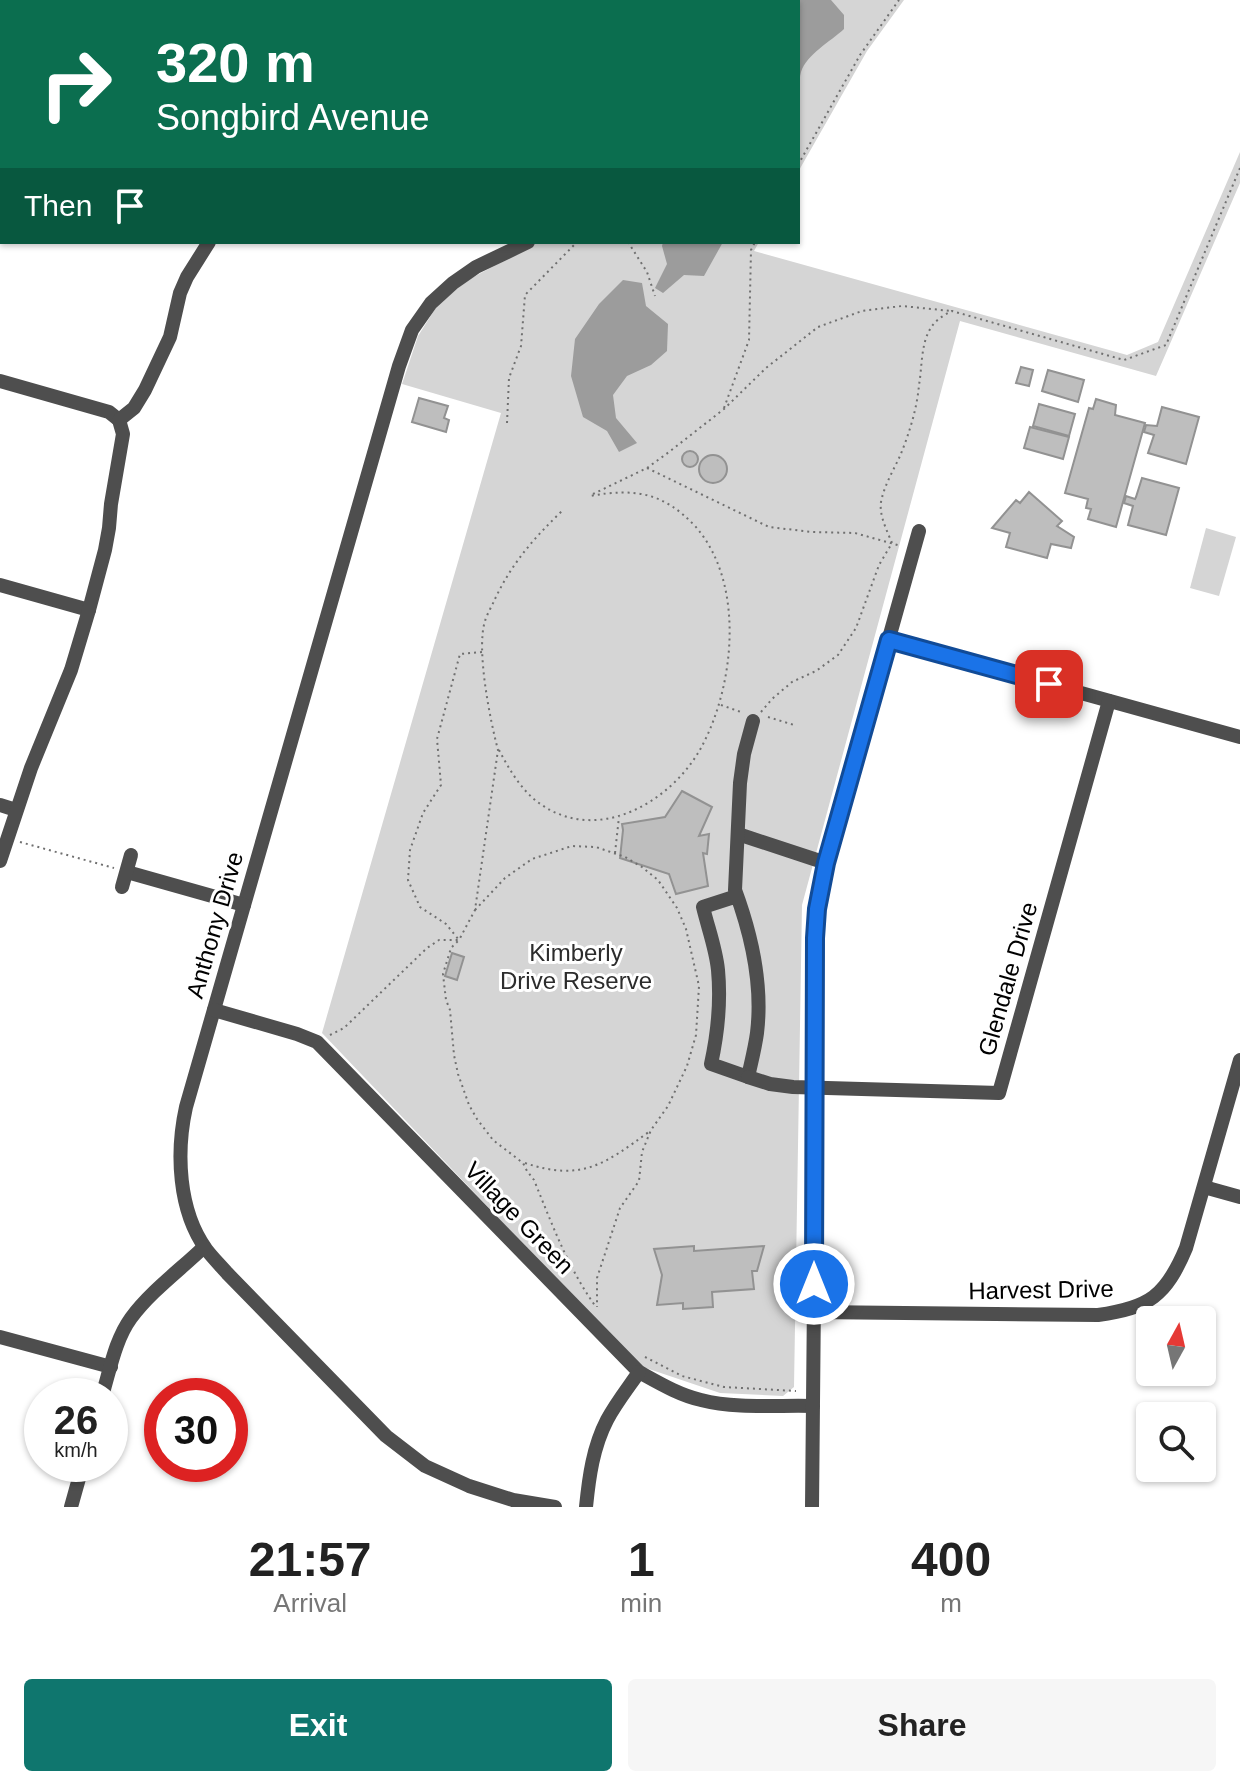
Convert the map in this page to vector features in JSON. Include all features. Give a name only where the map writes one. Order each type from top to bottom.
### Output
[{"type":"street","points":[[119,420],[134,408],[145,390],[170,337],[180,293],[208,244]]},
{"type":"street","name":"Anthony Drive","points":[[524,244],[476,267],[453,283],[431,303],[412,330],[399,366],[186,1107],[180,1170],[187,1206],[204,1247],[386,1436],[425,1466],[469,1486],[513,1500],[555,1507]]},
{"type":"street","points":[[0,381],[109,412],[119,420],[123,434],[109,528],[89,610],[71,670],[16,810],[0,861]]},
{"type":"street","points":[[812,1507],[817,909],[826,863],[919,531]]},
{"type":"street","points":[[0,585],[89,610]]},
{"type":"street","points":[[889,640],[1240,737]]},
{"type":"street","name":"Glendale Drive","points":[[816,1088],[999,1093],[1109,701]]},
{"type":"street","points":[[748,1077],[757,1034],[758,985],[754,950],[735,890],[740,783],[754,716]]},
{"type":"street","points":[[0,805],[16,810]]},
{"type":"street","points":[[738,834],[826,863]]},
{"type":"street","points":[[131,855],[125,880],[244,905]]},
{"type":"street","points":[[737,896],[703,907],[718,967],[719,986],[719,1023],[711,1064],[770,1084],[816,1088]]},
{"type":"street","name":"Village Green","points":[[214,1010],[317,1042],[639,1372],[668,1388],[701,1400],[813,1406]]},
{"type":"street","name":"Harvest Drive","points":[[814,1312],[1098,1315],[1125,1311],[1148,1302],[1178,1268],[1186,1248],[1240,1060]]},
{"type":"street","points":[[1204,1187],[1240,1197]]},
{"type":"street","points":[[108,1378],[120,1339],[130,1320],[204,1247]]},
{"type":"street","points":[[0,1337],[111,1367]]},
{"type":"street","points":[[586,1507],[595,1448],[607,1420],[639,1372]]},
{"type":"street","points":[[71,1507],[78,1482]]},
{"type":"path","points":[[800,161],[860,55],[899,0]]},
{"type":"path","points":[[562,511],[533,539],[500,589],[484,622],[482,652],[491,724],[498,750],[517,780],[540,804],[560,814],[595,820],[620,816],[654,801],[678,778],[702,747],[720,705],[729,640],[729,608],[713,552],[682,513],[664,500],[633,492],[590,496],[647,468],[724,409],[766,368],[818,327],[862,311],[902,306],[952,311],[1124,360],[1166,345],[1240,168]]},
{"type":"path","points":[[507,423],[509,378],[521,346],[525,295],[575,244]]},
{"type":"path","points":[[629,244],[647,272],[655,296]]},
{"type":"path","points":[[724,409],[749,340],[751,250],[754,244]]},
{"type":"path","points":[[892,543],[881,504],[912,421],[928,332],[939,317],[952,311]]},
{"type":"path","points":[[647,468],[769,527],[855,533],[914,550]]},
{"type":"path","points":[[754,716],[792,682],[816,671],[838,655],[856,628],[879,565],[892,543]]},
{"type":"path","points":[[459,940],[446,924],[420,907],[408,880],[410,850],[423,813],[441,785],[437,739],[460,654],[482,652]]},
{"type":"path","points":[[720,705],[794,725]]},
{"type":"path","points":[[475,910],[498,750]]},
{"type":"path","points":[[615,853],[620,816]]},
{"type":"path","points":[[7,839],[125,880]]},
{"type":"path","points":[[572,846],[596,847],[625,857],[658,880],[677,908],[686,929],[699,986],[696,1035],[687,1066],[642,1152],[639,1181],[620,1208],[597,1278],[597,1308],[583,1290],[568,1261],[534,1180],[523,1163],[493,1140],[477,1119],[458,1074],[443,974],[451,948],[459,940],[475,910],[505,878],[532,859],[572,846]]},
{"type":"path","points":[[317,1042],[344,1028],[427,948],[439,940],[459,940]]},
{"type":"path","points":[[523,1163],[543,1169],[579,1170],[611,1158],[651,1130]]},
{"type":"path","points":[[639,1354],[682,1376],[724,1387],[796,1391]]},
{"type":"green space","points":[[800,0],[904,0],[867,51],[800,168]]},
{"type":"green space","name":"Kimberly Drive Reserve","points":[[1240,152],[1240,183],[1156,376],[960,321],[802,905],[794,1387],[783,1396],[720,1393],[643,1367],[322,1033],[501,413],[402,384],[418,336],[437,306],[466,281],[535,244],[758,244],[754,251],[1127,355],[1158,342]]},
{"type":"green space","points":[[1206,528],[1236,537],[1219,596],[1190,588]]},
{"type":"shaded area","points":[[800,0],[831,0],[844,15],[844,29],[804,66],[800,75]]},
{"type":"shaded area","points":[[722,244],[704,276],[684,275],[663,293],[655,288],[667,264],[662,246]]},
{"type":"shaded area","points":[[623,280],[642,283],[646,306],[668,324],[667,351],[651,365],[627,376],[613,395],[616,418],[637,443],[619,452],[607,431],[583,417],[571,376],[575,339],[599,304]]},
{"type":"building","points":[[1021,367],[1033,370],[1029,386],[1016,383]]},
{"type":"building","points":[[1048,370],[1084,380],[1078,402],[1042,391]]},
{"type":"building","points":[[419,398],[448,406],[444,418],[449,420],[446,432],[412,422]]},
{"type":"building","points":[[1096,399],[1116,405],[1115,415],[1145,423],[1116,527],[1088,519],[1091,509],[1086,508],[1088,499],[1065,493],[1089,408],[1093,409]]},
{"type":"building","points":[[1039,404],[1075,414],[1069,436],[1033,426]]},
{"type":"building","points":[[1162,407],[1199,417],[1186,464],[1148,453],[1154,435],[1144,432],[1146,425],[1157,426]]},
{"type":"building","points":[[1030,427],[1069,437],[1063,459],[1024,448]]},
{"type":"building","points":[[690,451],[696,453],[696,465],[690,467],[684,465],[682,459],[684,453]]},
{"type":"building","points":[[713,455],[723,459],[727,469],[723,479],[713,483],[703,479],[699,469],[703,459]]},
{"type":"building","points":[[1142,478],[1179,488],[1166,535],[1128,525],[1133,506],[1124,503],[1126,496],[1135,499]]},
{"type":"building","points":[[1029,492],[1062,521],[1057,526],[1074,537],[1071,548],[1051,544],[1047,558],[1006,547],[1010,533],[992,528],[1016,500],[1020,503]]},
{"type":"building","points":[[682,791],[712,807],[699,836],[709,834],[707,854],[703,853],[708,886],[676,894],[669,874],[620,858],[622,824],[665,817]]},
{"type":"building","points":[[452,953],[464,957],[457,980],[445,976]]},
{"type":"building","points":[[694,1246],[694,1251],[764,1246],[757,1271],[752,1271],[754,1289],[712,1292],[713,1307],[683,1309],[683,1303],[657,1305],[662,1275],[654,1249]]},
{"type":"route","points":[[814,1284],[817,909],[826,863],[889,640],[1049,684]]}]
